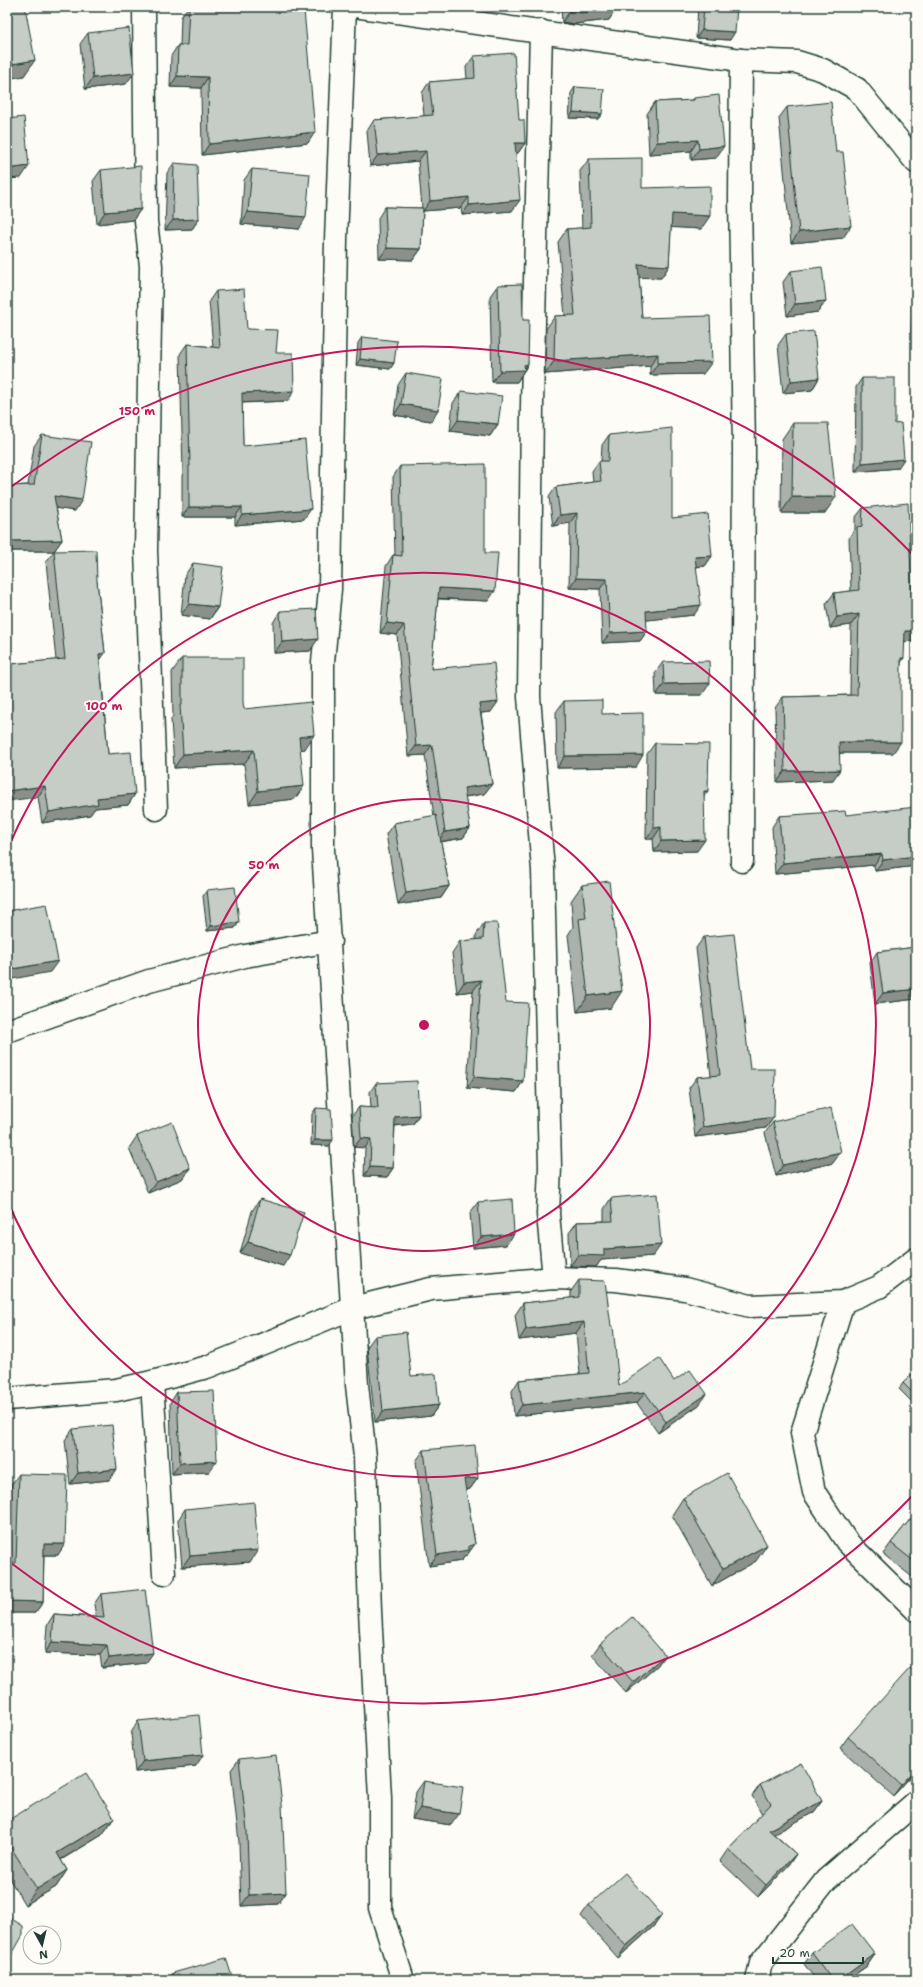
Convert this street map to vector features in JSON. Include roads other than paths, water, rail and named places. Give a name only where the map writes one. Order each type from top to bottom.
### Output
[{"type":"street","points":[[144,7],[146,221],[151,266],[146,551],[156,809]]},
{"type":"street","points":[[345,7],[336,247],[330,589],[323,662],[323,849],[357,1385],[365,1457],[370,1610],[380,1798],[380,1908],[403,1980]]},
{"type":"street","points":[[361,7],[741,60],[797,62],[824,70],[857,89],[916,162]]},
{"type":"street","points":[[541,32],[532,421],[529,697],[543,870],[550,1167],[548,1214],[554,1278]]},
{"type":"street","points":[[741,60],[740,198],[744,440],[742,861]]},
{"type":"street","points":[[7,1031],[149,980],[244,956],[330,942]]},
{"type":"street","points":[[7,1399],[108,1390],[152,1382],[207,1367],[353,1308],[431,1288],[554,1278],[616,1280],[685,1289],[750,1306],[843,1302],[879,1287],[916,1259]]},
{"type":"street","points":[[843,1302],[802,1433],[814,1492],[846,1542],[916,1610]]},
{"type":"street","points":[[152,1382],[164,1574]]},
{"type":"street","points":[[757,1980],[761,1963],[826,1880],[916,1802]]}]
